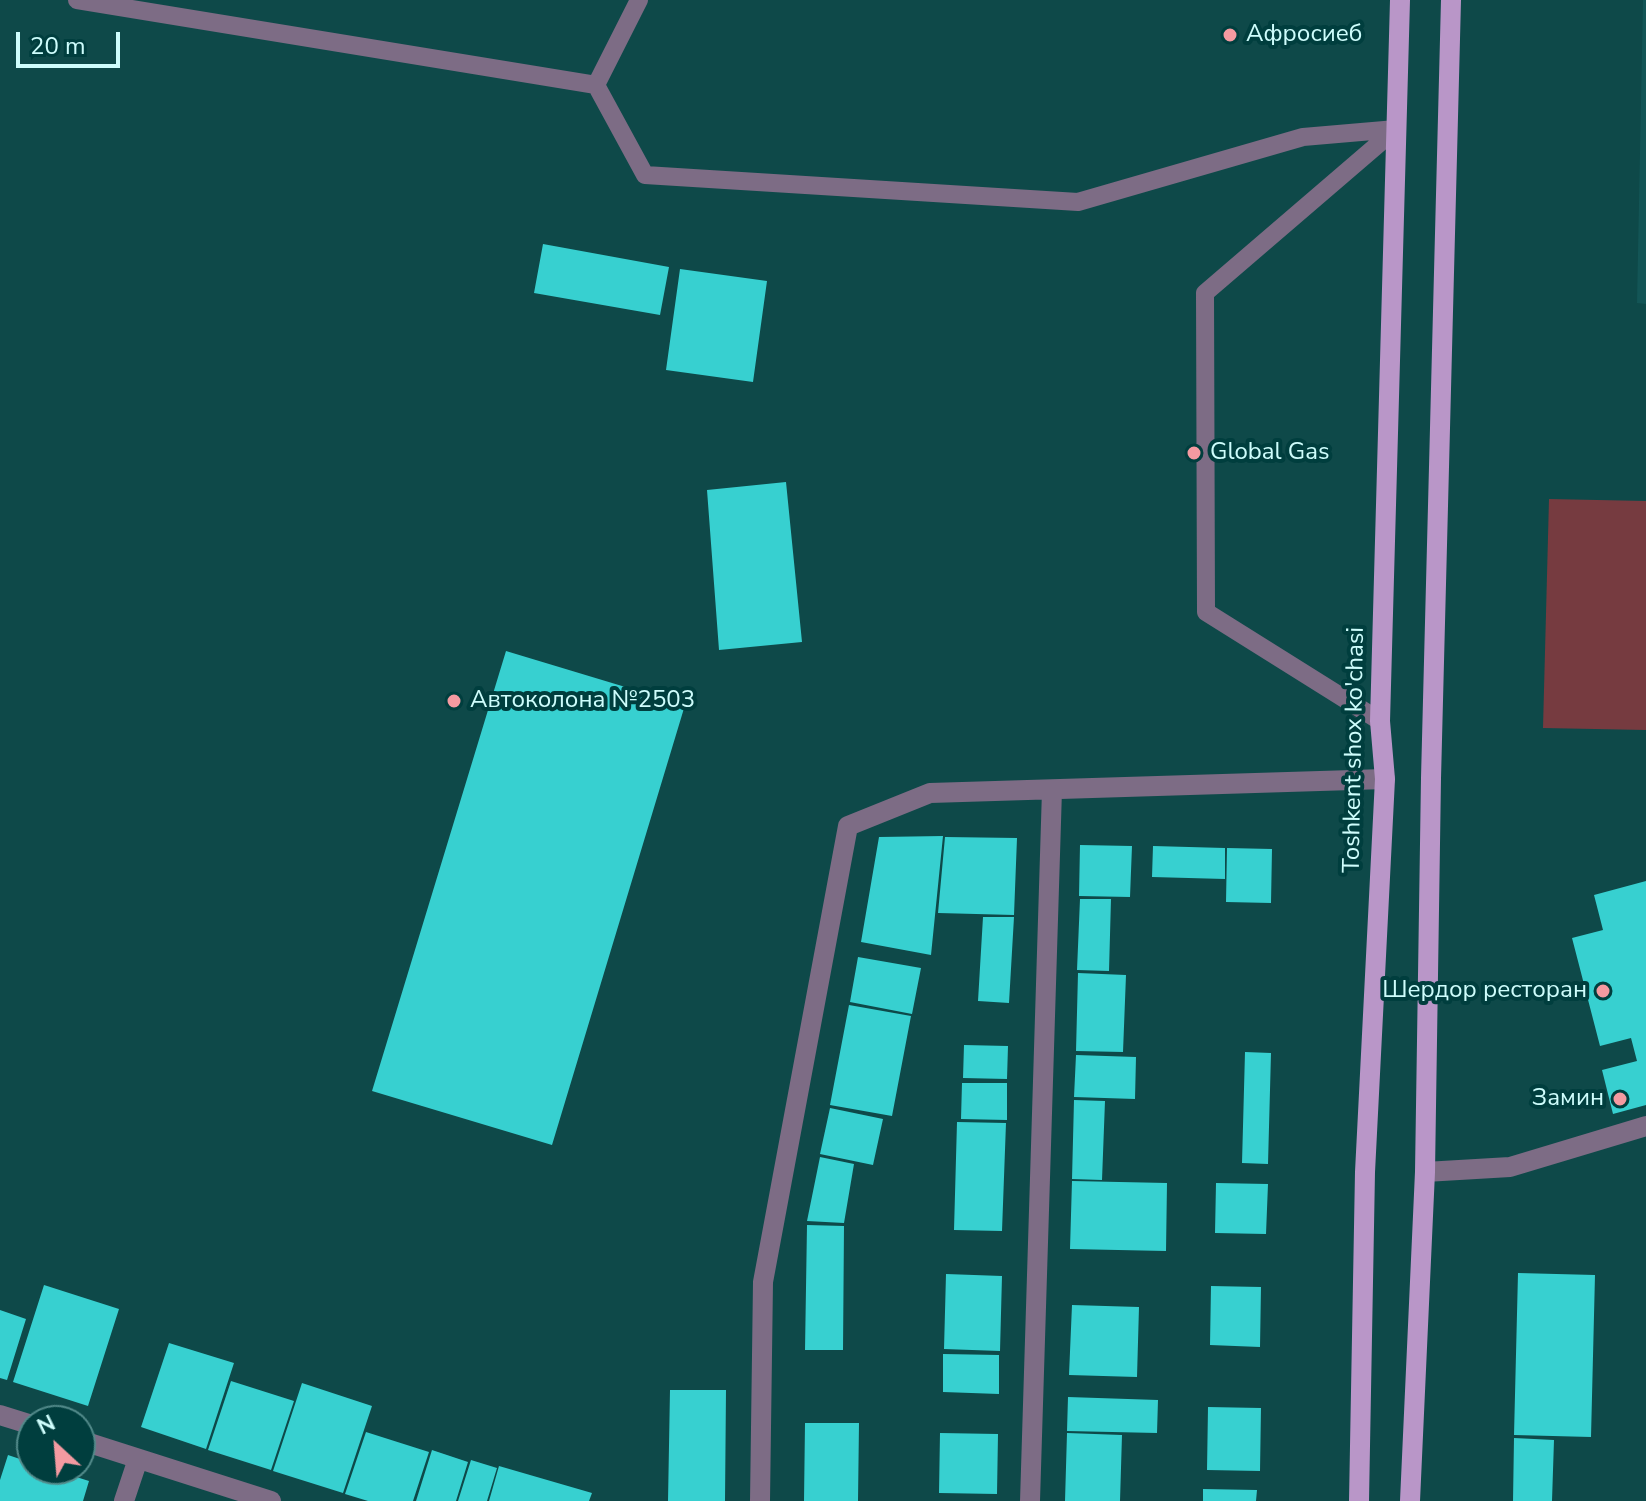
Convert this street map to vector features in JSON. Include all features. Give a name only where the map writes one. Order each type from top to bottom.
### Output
[{"type":"main road","name":"Toshkent shox ko'chasi","points":[[1359,1501],[1365,1172],[1385,779],[1380,721],[1400,0]]},
{"type":"main road","points":[[1410,1501],[1425,1172],[1431,778],[1451,0]]},
{"type":"street","points":[[760,1501],[763,1282],[848,826],[930,793],[1385,779]]},
{"type":"street","points":[[1030,1501],[1052,790]]},
{"type":"street","points":[[1425,1172],[1510,1167],[1646,1126]]},
{"type":"street","points":[[96,1445],[271,1501]]},
{"type":"street","points":[[124,1501],[138,1459]]},
{"type":"lane","points":[[77,0],[596,85]]},
{"type":"lane","points":[[596,85],[639,0]]},
{"type":"lane","points":[[596,85],[645,175],[1078,202],[1303,137],[1396,129]]},
{"type":"lane","points":[[1380,721],[1206,612],[1205,293],[1396,129]]},
{"type":"shaded area","points":[[1643,0],[1646,0],[1646,304],[1637,303]]},
{"type":"shaded area","points":[[1549,499],[1646,501],[1646,730],[1543,728]]},
{"type":"building","points":[[543,244],[669,267],[660,315],[534,293]]},
{"type":"building","points":[[680,269],[767,281],[753,382],[666,370]]},
{"type":"building","points":[[786,482],[802,642],[719,650],[707,490]]},
{"type":"building","points":[[506,651],[685,705],[552,1145],[372,1091]]},
{"type":"building","points":[[943,836],[931,955],[861,942],[879,837]]},
{"type":"building","points":[[945,837],[1017,838],[1014,915],[938,913]]},
{"type":"building","points":[[1080,845],[1132,846],[1130,897],[1079,896]]},
{"type":"building","points":[[1153,846],[1225,848],[1225,879],[1152,877]]},
{"type":"building","points":[[1227,848],[1272,849],[1271,903],[1226,902]]},
{"type":"building","points":[[1646,881],[1646,1105],[1613,1114],[1602,1070],[1637,1061],[1631,1038],[1600,1046],[1572,938],[1603,930],[1594,895]]},
{"type":"building","points":[[1080,899],[1111,899],[1109,971],[1077,970]]},
{"type":"building","points":[[983,917],[1014,917],[1009,1003],[978,1001]]},
{"type":"building","points":[[858,957],[921,968],[912,1014],[850,1002]]},
{"type":"building","points":[[1078,973],[1126,975],[1123,1052],[1076,1051]]},
{"type":"building","points":[[849,1005],[911,1016],[892,1116],[830,1105]]},
{"type":"building","points":[[964,1045],[1008,1046],[1007,1079],[963,1078]]},
{"type":"building","points":[[1245,1052],[1271,1053],[1268,1164],[1242,1163]]},
{"type":"building","points":[[1076,1055],[1136,1057],[1135,1099],[1074,1097]]},
{"type":"building","points":[[962,1083],[1007,1083],[1007,1120],[961,1119]]},
{"type":"building","points":[[1074,1100],[1105,1101],[1102,1180],[1072,1179]]},
{"type":"building","points":[[830,1108],[883,1119],[873,1165],[820,1154]]},
{"type":"building","points":[[957,1122],[1006,1123],[1002,1231],[954,1230]]},
{"type":"building","points":[[820,1157],[854,1164],[844,1223],[807,1221]]},
{"type":"building","points":[[1072,1181],[1167,1183],[1166,1251],[1070,1249]]},
{"type":"building","points":[[1216,1183],[1268,1184],[1266,1234],[1215,1233]]},
{"type":"building","points":[[807,1225],[844,1226],[843,1350],[805,1350]]},
{"type":"building","points":[[1518,1273],[1595,1275],[1591,1437],[1514,1435]]},
{"type":"building","points":[[946,1274],[1002,1276],[1000,1351],[944,1349]]},
{"type":"building","points":[[44,1285],[119,1309],[88,1405],[13,1382]]},
{"type":"building","points":[[1211,1286],[1261,1287],[1260,1347],[1210,1345]]},
{"type":"building","points":[[1072,1305],[1139,1307],[1137,1377],[1069,1375]]},
{"type":"building","points":[[0,1310],[26,1319],[7,1380],[0,1378]]},
{"type":"building","points":[[169,1343],[234,1363],[206,1449],[141,1427]]},
{"type":"building","points":[[943,1354],[999,1355],[999,1394],[943,1392]]},
{"type":"building","points":[[231,1381],[294,1401],[271,1470],[208,1450]]},
{"type":"building","points":[[302,1383],[372,1406],[343,1493],[273,1471]]},
{"type":"building","points":[[670,1390],[726,1390],[725,1501],[668,1501]]},
{"type":"building","points":[[1068,1397],[1158,1400],[1157,1433],[1067,1431]]},
{"type":"building","points":[[1208,1407],[1261,1408],[1260,1471],[1207,1470]]},
{"type":"building","points":[[805,1423],[859,1423],[858,1501],[804,1501]]},
{"type":"building","points":[[366,1432],[429,1452],[413,1501],[368,1501],[345,1494]]},
{"type":"building","points":[[940,1433],[998,1434],[997,1494],[939,1493]]},
{"type":"building","points":[[1067,1433],[1122,1435],[1120,1501],[1065,1501]]},
{"type":"building","points":[[1514,1438],[1554,1440],[1552,1501],[1513,1501]]},
{"type":"building","points":[[432,1450],[468,1462],[456,1501],[416,1501]]},
{"type":"building","points":[[8,1455],[16,1458],[16,1485],[88,1485],[83,1501],[0,1501],[0,1480]]},
{"type":"building","points":[[471,1460],[497,1468],[487,1501],[458,1501]]},
{"type":"building","points":[[499,1466],[592,1493],[589,1501],[489,1501]]},
{"type":"building","points":[[1203,1489],[1257,1490],[1256,1501],[1203,1501]]},
{"type":"place","name":"Афросиеб","points":[[1230,35]]},
{"type":"place","name":"Global Gas","points":[[1194,453]]},
{"type":"place","name":"Автоколона №2503","points":[[454,701]]},
{"type":"place","name":"Шердор ресторан","points":[[1603,991]]},
{"type":"place","name":"Замин","points":[[1620,1099]]}]
